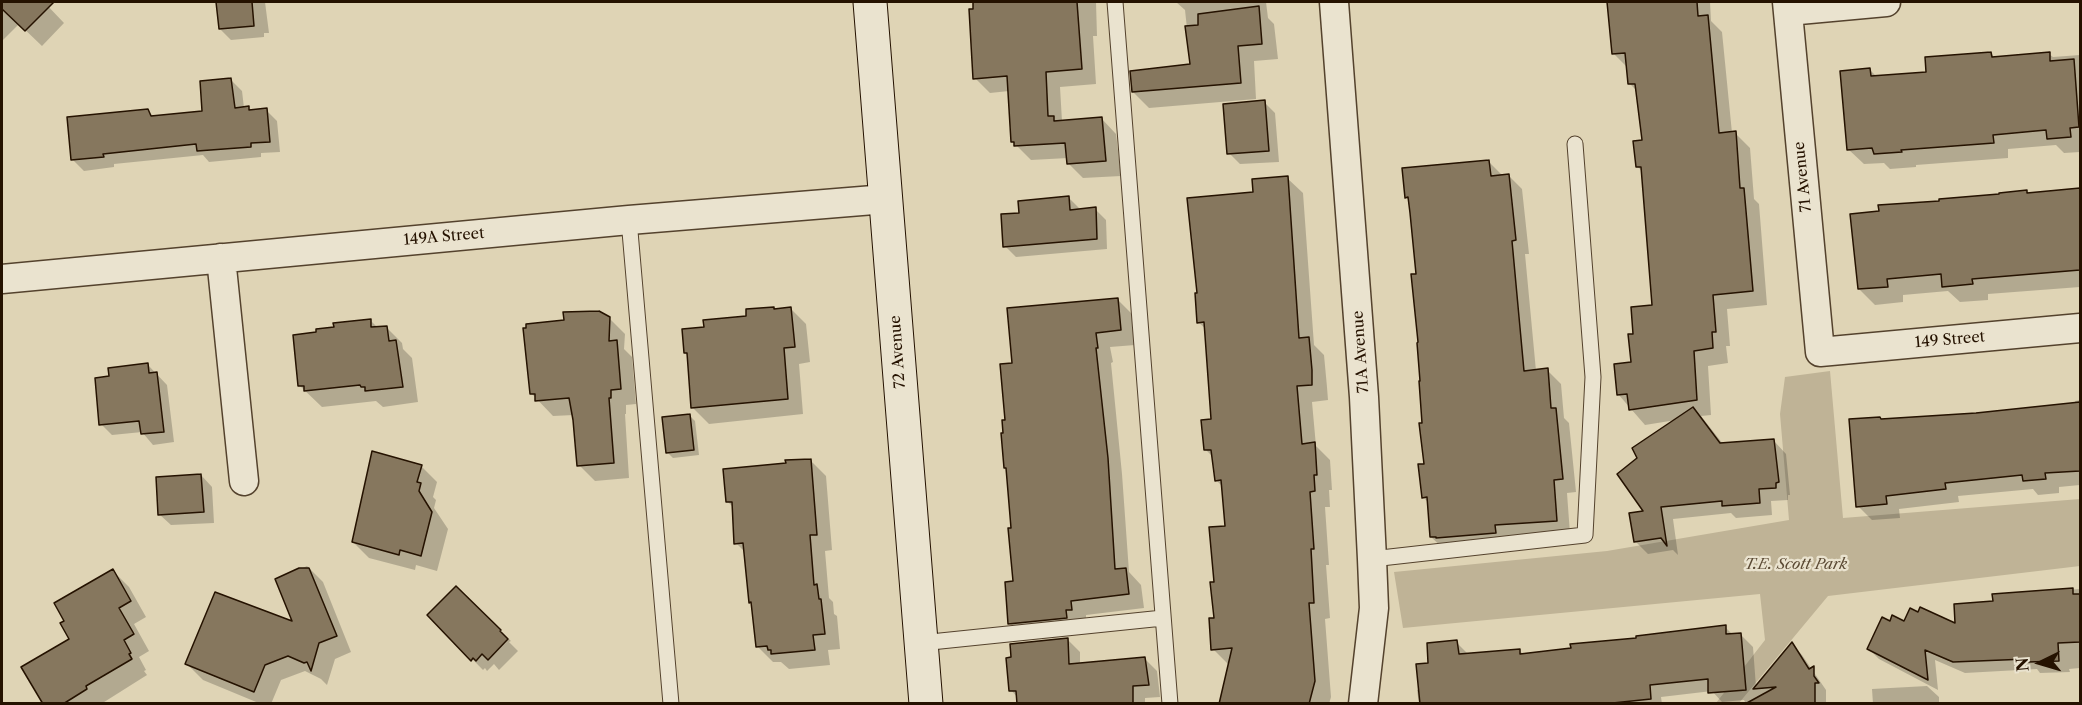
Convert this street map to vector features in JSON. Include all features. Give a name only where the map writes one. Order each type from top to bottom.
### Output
[{"type":"main road","name":"72 Avenue","points":[[870,2],[926,704]]},
{"type":"street","name":"71A Avenue","points":[[1334,2],[1364,397],[1372,559],[1374,608],[1364,704]]},
{"type":"street","points":[[1787,6],[1886,2]]},
{"type":"street","name":"71 Avenue","points":[[1787,6],[1820,352]]},
{"type":"street","name":"149A Street","points":[[2,279],[629,220],[886,199]]},
{"type":"street","points":[[221,258],[244,481]]},
{"type":"street","name":"149 Street","points":[[1820,352],[2080,328]]},
{"type":"lane","points":[[1115,2],[1170,704]]},
{"type":"lane","points":[[1372,559],[1586,535],[1593,376],[1575,144]]},
{"type":"lane","points":[[629,220],[671,704]]},
{"type":"lane","points":[[921,643],[1163,618]]},
{"type":"green space","name":"T.E. Scott Park","points":[[1830,371],[1843,518],[2080,499],[2080,566],[1828,596],[1739,703],[1716,703],[1765,640],[1760,594],[1403,628],[1394,572],[1607,551],[1789,520],[1780,414],[1785,377]]},
{"type":"building","points":[[2,2],[54,2],[25,31],[2,9]]},
{"type":"building","points":[[216,2],[252,2],[254,26],[219,29]]},
{"type":"building","points":[[973,2],[1077,2],[1082,69],[1046,72],[1048,116],[1054,116],[1054,121],[1102,117],[1106,161],[1067,164],[1065,143],[1014,146],[1014,142],[1011,142],[1007,76],[973,79],[969,9],[973,9]]},
{"type":"building","points":[[1607,2],[1697,2],[1698,16],[1708,15],[1719,133],[1736,131],[1740,188],[1744,188],[1753,291],[1713,295],[1716,332],[1712,332],[1713,348],[1694,351],[1697,400],[1629,410],[1627,394],[1617,395],[1614,364],[1631,362],[1628,334],[1633,334],[1631,307],[1652,305],[1641,167],[1636,167],[1633,141],[1642,140],[1635,84],[1628,84],[1625,53],[1612,54]]},
{"type":"building","points":[[1259,6],[1262,44],[1238,46],[1241,83],[1132,92],[1130,71],[1190,64],[1185,26],[1198,25],[1198,14]]},
{"type":"building","points":[[1991,52],[1992,57],[2050,52],[2050,61],[2074,59],[2079,127],[2070,128],[2071,137],[2047,139],[2046,130],[1993,135],[1994,143],[1874,154],[1872,148],[1847,150],[1840,71],[1870,68],[1871,76],[1926,72],[1925,57]]},
{"type":"building","points":[[231,78],[235,108],[249,106],[249,110],[267,108],[270,142],[251,143],[251,147],[197,151],[196,144],[103,154],[104,157],[71,160],[67,117],[148,109],[151,116],[202,111],[200,81]]},
{"type":"building","points":[[1265,100],[1269,151],[1227,154],[1223,104]]},
{"type":"building","points":[[1489,160],[1491,176],[1509,174],[1516,240],[1512,241],[1524,371],[1548,368],[1551,408],[1556,408],[1563,479],[1554,480],[1557,521],[1495,525],[1496,533],[1436,538],[1430,537],[1427,497],[1422,498],[1418,464],[1424,464],[1419,423],[1422,423],[1418,342],[1411,274],[1416,274],[1408,197],[1405,198],[1402,168]]},
{"type":"building","points":[[1288,176],[1299,338],[1309,337],[1312,370],[1312,385],[1297,386],[1302,444],[1315,442],[1317,475],[1314,475],[1315,491],[1310,492],[1314,549],[1311,549],[1314,603],[1309,603],[1315,681],[1309,704],[1219,704],[1232,648],[1211,650],[1209,618],[1214,618],[1210,582],[1214,582],[1209,527],[1225,526],[1221,480],[1215,481],[1211,450],[1204,450],[1201,420],[1211,419],[1204,322],[1197,323],[1195,293],[1197,293],[1187,198],[1253,192],[1252,179]]},
{"type":"building","points":[[2080,188],[2080,270],[1972,279],[1973,284],[1942,287],[1941,274],[1887,279],[1888,287],[1858,289],[1850,214],[1879,211],[1878,205],[1939,201],[1939,199],[2027,190],[2027,193]]},
{"type":"building","points":[[1069,196],[1070,210],[1096,207],[1097,239],[1003,247],[1001,214],[1019,213],[1018,201]]},
{"type":"building","points":[[1118,298],[1121,330],[1096,333],[1098,348],[1096,348],[1108,458],[1115,569],[1126,568],[1129,594],[1071,601],[1072,610],[1066,610],[1067,618],[1008,624],[1005,582],[1013,581],[1008,528],[1011,528],[1001,433],[1003,433],[1002,420],[1005,420],[1000,364],[1012,363],[1007,308]]},
{"type":"building","points":[[774,307],[774,309],[791,307],[795,347],[784,348],[788,399],[691,408],[687,353],[684,353],[682,329],[704,327],[703,320],[746,316],[746,309]]},
{"type":"building","points":[[599,311],[610,317],[609,341],[617,340],[621,389],[611,390],[611,398],[609,398],[614,463],[577,466],[569,398],[535,401],[535,394],[530,394],[523,328],[526,328],[526,324],[564,320],[563,312]]},
{"type":"building","points":[[371,319],[371,327],[387,326],[389,341],[396,340],[403,387],[365,391],[365,387],[360,385],[304,391],[304,386],[298,386],[293,335],[334,327],[333,323]]},
{"type":"building","points":[[148,363],[149,373],[157,372],[164,432],[141,434],[139,421],[99,425],[95,378],[109,376],[108,368]]},
{"type":"building","points":[[2080,402],[2080,471],[2045,473],[2046,479],[2023,481],[2022,475],[1945,483],[1946,489],[1886,496],[1887,504],[1856,507],[1849,419],[1976,413]]},
{"type":"building","points":[[1693,407],[1720,443],[1774,439],[1779,482],[1776,483],[1776,488],[1759,489],[1760,503],[1722,506],[1722,501],[1661,507],[1667,546],[1661,538],[1634,542],[1629,513],[1643,511],[1617,474],[1637,458],[1632,448]]},
{"type":"building","points":[[690,414],[694,450],[666,453],[662,417]]},
{"type":"building","points":[[372,451],[422,465],[417,482],[421,483],[419,491],[432,512],[421,556],[400,550],[399,555],[352,542]]},
{"type":"building","points":[[811,459],[817,535],[810,535],[814,585],[817,584],[819,599],[821,599],[825,634],[813,635],[815,650],[771,654],[767,646],[756,647],[743,543],[734,544],[732,502],[726,502],[723,469],[786,463],[785,460]]},
{"type":"building","points":[[201,474],[204,512],[158,515],[156,477]]},
{"type":"building","points":[[299,568],[309,568],[337,636],[319,643],[311,671],[307,662],[304,663],[288,656],[265,665],[254,692],[185,664],[215,592],[292,621],[275,579]]},
{"type":"building","points":[[113,569],[131,601],[119,608],[134,634],[124,640],[132,659],[86,686],[87,689],[63,704],[43,704],[21,667],[69,639],[60,623],[64,621],[54,603]]},
{"type":"building","points":[[456,586],[508,639],[488,660],[482,654],[476,661],[473,658],[471,661],[427,615]]},
{"type":"building","points":[[2073,588],[2073,594],[2080,594],[2080,642],[2058,643],[2059,661],[2028,662],[2027,659],[1953,662],[1925,650],[1928,680],[1867,649],[1882,617],[1890,621],[1892,615],[1904,621],[1910,608],[1918,612],[1920,607],[1955,623],[1954,604],[1993,601],[1992,594]]},
{"type":"building","points":[[1726,625],[1726,634],[1741,633],[1746,690],[1708,693],[1708,679],[1650,685],[1651,699],[1603,704],[1420,704],[1416,664],[1428,663],[1427,643],[1457,640],[1459,654],[1520,649],[1520,654],[1571,648],[1570,644],[1636,638],[1636,636]]},
{"type":"building","points":[[1068,638],[1069,664],[1145,657],[1149,685],[1133,686],[1133,704],[1017,704],[1016,691],[1009,691],[1006,658],[1011,657],[1010,644]]},
{"type":"building","points":[[1792,642],[1809,669],[1814,666],[1814,676],[1819,683],[1815,683],[1815,704],[1745,704],[1776,687],[1753,689]]}]
